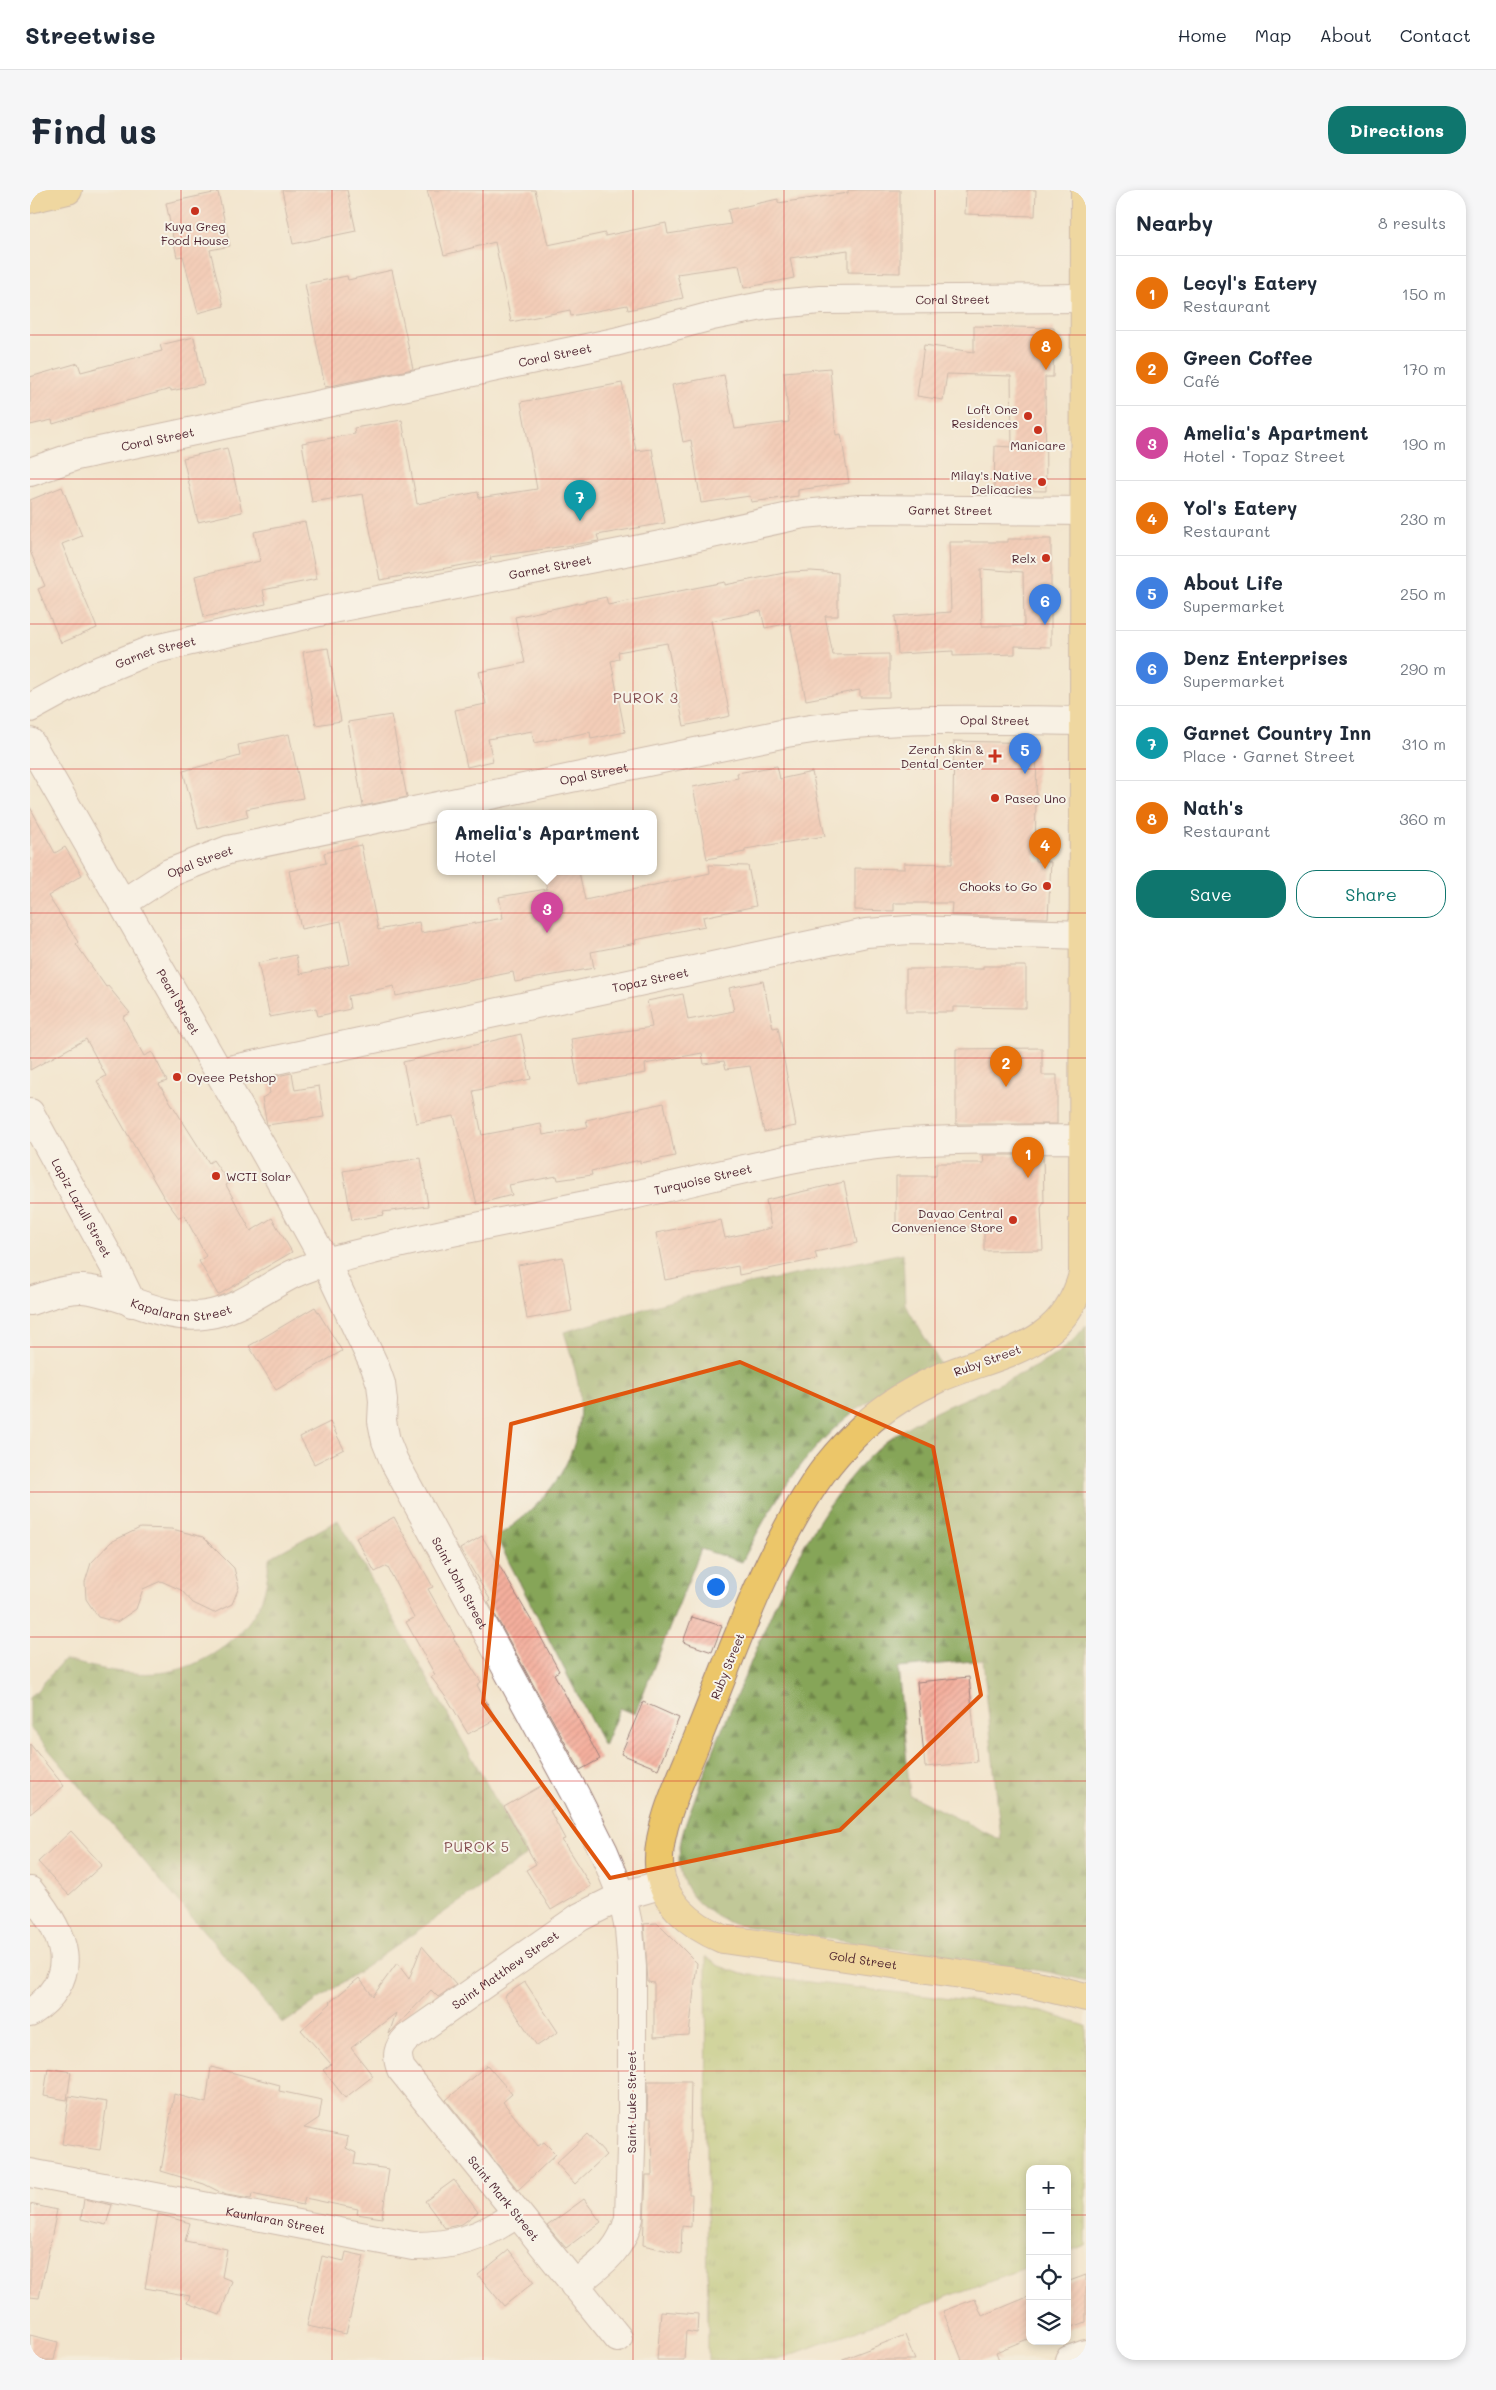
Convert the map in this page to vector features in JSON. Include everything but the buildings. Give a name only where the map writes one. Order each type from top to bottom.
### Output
[{"type":"main road","points":[[30,200],[68,190]]},
{"type":"main road","name":"Ruby Street","points":[[663,1884],[659,1865],[660,1846],[673,1800],[766,1575],[789,1526],[810,1490],[833,1458],[857,1432],[882,1410],[910,1392],[940,1378],[1012,1353],[1044,1336],[1058,1324],[1070,1306],[1079,1289],[1083,1274],[1085,1139],[1083,722],[1085,190]]},
{"type":"main road","name":"Gold Street","points":[[663,1884],[673,1904],[687,1919],[704,1931],[723,1939],[1037,1985],[1086,1997]]},
{"type":"street","name":"Coral Street","points":[[30,472],[76,456],[615,342],[712,316],[767,305],[829,300],[1085,298]]},
{"type":"street","name":"Garnet Street","points":[[30,708],[94,673],[151,650],[332,609],[666,544],[803,514],[860,509],[1085,511]]},
{"type":"street","name":"Opal Street","points":[[123,903],[169,873],[197,860],[236,848],[786,733],[837,724],[882,720],[1083,722]]},
{"type":"street","name":"Pearl Street","points":[[30,742],[220,1072],[325,1261]]},
{"type":"street","name":"Topaz Street","points":[[220,1072],[866,933],[910,930],[1084,935]]},
{"type":"street","name":"Lapiz Lazull Street","points":[[33,1125],[115,1268],[132,1303]]},
{"type":"street","name":"Turquoise Street","points":[[325,1261],[427,1236],[626,1197],[812,1156],[861,1148],[931,1141],[1085,1139]]},
{"type":"street","name":"Kapalaran Street","points":[[30,1301],[58,1292],[81,1289],[110,1295],[163,1312],[184,1316],[205,1316],[224,1310],[294,1274],[325,1261]]},
{"type":"street","name":"Saint John Street","points":[[325,1261],[375,1367],[381,1384],[383,1401],[382,1421],[386,1441],[394,1461],[581,1804],[612,1868],[622,1896]]},
{"type":"street","name":"Saint Matthew Street","points":[[397,2054],[400,2045],[407,2038],[580,1917],[622,1896],[663,1884]]},
{"type":"street","points":[[30,1891],[51,1922],[61,1944],[65,1964],[61,1981],[53,1993],[30,2013]]},
{"type":"street","name":"Saint Luke Street","points":[[574,2285],[617,2248],[625,2235],[629,2218],[632,2112],[632,1967],[629,1929],[622,1896]]},
{"type":"street","name":"Saint Mark Street","points":[[397,2054],[401,2069],[516,2214],[618,2338]]},
{"type":"street","name":"Kaunlaran Street","points":[[30,2173],[413,2246],[440,2246],[463,2242],[498,2227],[516,2214]]},
{"type":"street","points":[[1069,2360],[1086,2354]]},
{"type":"highlighted area","points":[[740,1362],[933,1447],[981,1695],[840,1830],[610,1878],[483,1703],[511,1424]]},
{"type":"green space","points":[[903,1253],[905,1304],[941,1365],[905,1379],[874,1397],[846,1418],[821,1442],[778,1498],[742,1562],[701,1549],[635,1714],[620,1708],[604,1746],[496,1537],[533,1509],[561,1473],[571,1453],[577,1432],[580,1408],[577,1378],[564,1332],[685,1297]]},
{"type":"green space","points":[[1086,1325],[1086,1981],[1048,1972],[736,1925],[717,1917],[700,1904],[687,1888],[680,1868],[681,1840],[715,1747],[776,1602],[800,1553],[823,1514],[856,1470],[889,1439],[937,1411],[1039,1365],[1060,1351]],"holes":[[[983,1660],[1001,1840],[910,1795],[898,1668]]]},
{"type":"green space","points":[[338,1520],[527,1855],[283,2024],[30,1728],[30,1698],[64,1660],[127,1673],[153,1673],[179,1669],[193,1665],[206,1658],[230,1642],[250,1621],[264,1591],[269,1558]]},
{"type":"green space","points":[[706,1957],[719,1966],[742,1974],[1010,2006],[1043,2012],[1086,2026],[1086,2245],[1071,2251],[1071,2165],[1026,2165],[1026,2267],[777,2360],[708,2360]]},
{"type":"place","name":"Kuya Greg Food House","points":[[195,211]]},
{"type":"place","name":"Nath's","points":[[1046,370]]},
{"type":"place","name":"Loft One Residences","points":[[1028,416]]},
{"type":"place","name":"Manicare","points":[[1038,430]]},
{"type":"place","name":"Milay's Native Delicacies","points":[[1042,482]]},
{"type":"place","name":"Garnet Country Inn","points":[[580,521]]},
{"type":"place","name":"Relx","points":[[1046,558]]},
{"type":"place","name":"Denz Enterprises","points":[[1045,625]]},
{"type":"place","name":"Zerah Skin & Dental Center","points":[[995,756]]},
{"type":"place","name":"About Life","points":[[1025,774]]},
{"type":"place","name":"Paseo Uno","points":[[995,798]]},
{"type":"place","name":"Yol's Eatery","points":[[1045,869]]},
{"type":"place","name":"Chooks to Go","points":[[1047,886]]},
{"type":"place","name":"Amelia's Apartment","points":[[547,933]]},
{"type":"place","name":"Oyeee Petshop","points":[[177,1077]]},
{"type":"place","name":"Green Coffee","points":[[1006,1087]]},
{"type":"place","name":"WCTI Solar","points":[[216,1176]]},
{"type":"place","name":"Lecyl's Eatery","points":[[1028,1178]]},
{"type":"place","name":"Davao Central Convenience Store","points":[[1013,1220]]},
{"type":"district","name":"PUROK 3","points":[[646,697]]},
{"type":"district","name":"PUROK 5","points":[[477,1846]]}]
